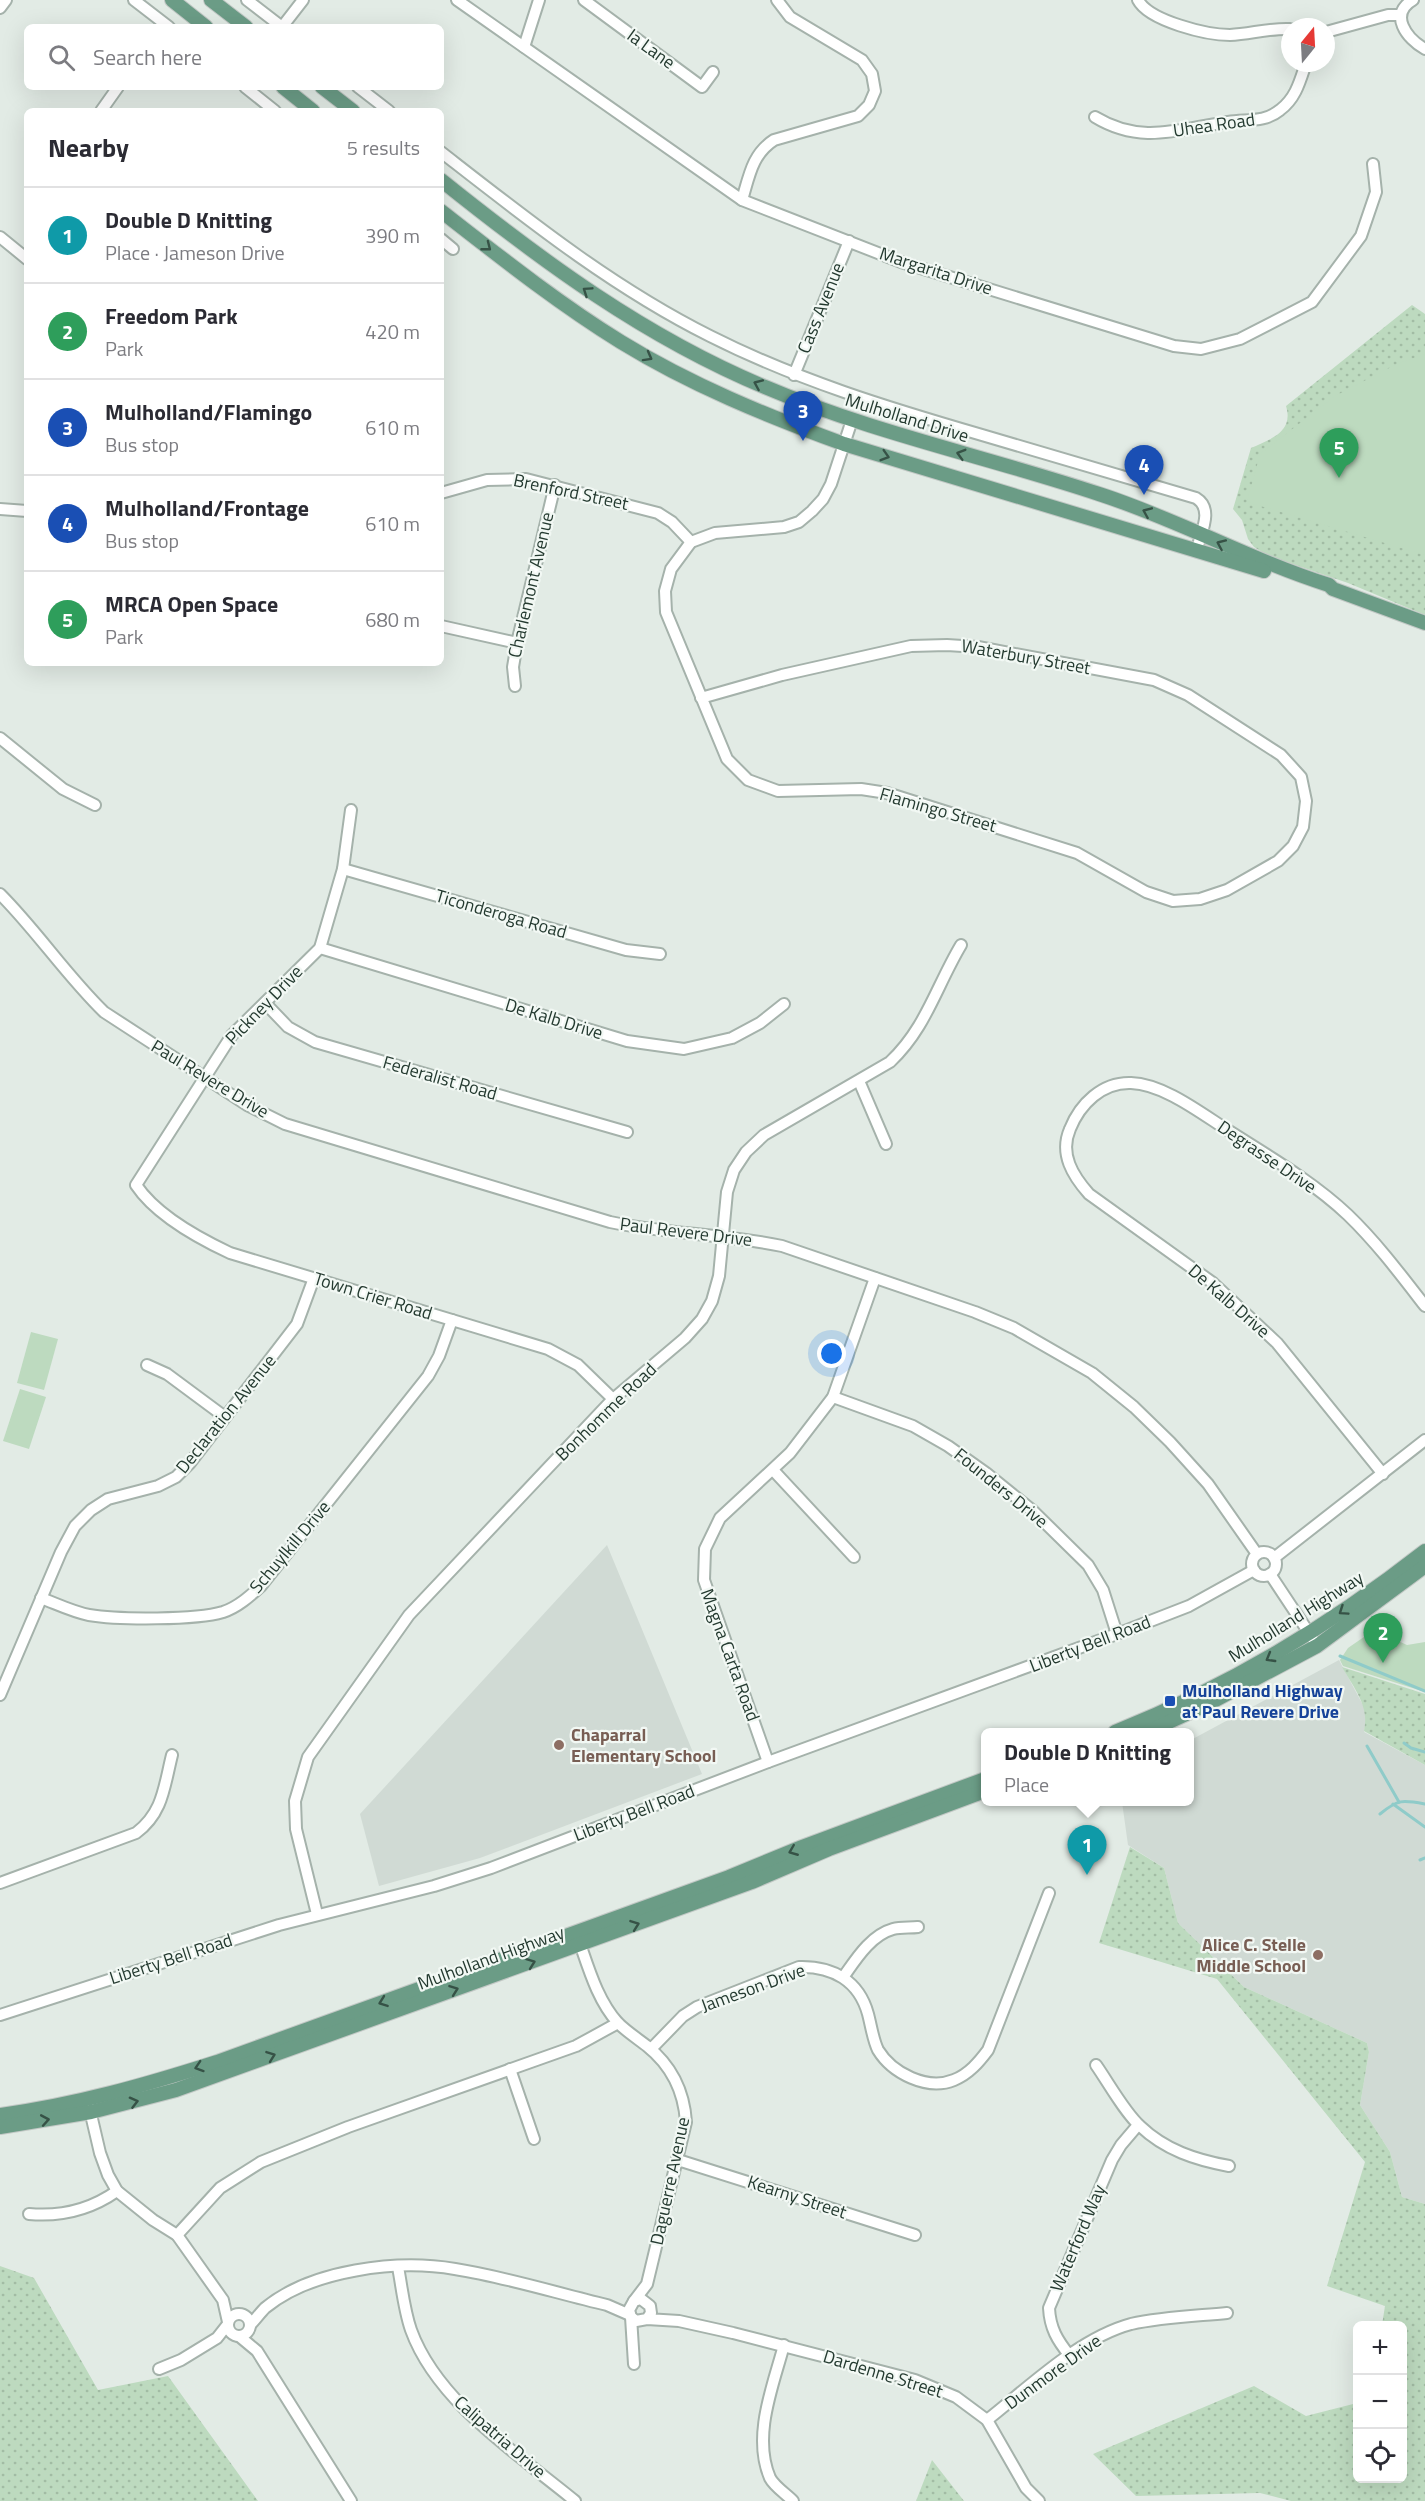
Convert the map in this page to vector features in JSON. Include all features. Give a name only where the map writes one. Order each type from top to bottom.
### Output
[{"type":"main road","points":[[171,0],[202,24]]},
{"type":"main road","points":[[211,0],[242,24]]},
{"type":"main road","points":[[287,90],[309,108]]},
{"type":"main road","points":[[326,90],[349,108]]},
{"type":"main road","name":"Mulholland Drive","points":[[444,182],[551,266],[612,307],[659,336],[754,383],[852,420],[1098,493],[1270,566],[1329,585],[1333,589],[1425,623]]},
{"type":"main road","name":"Mulholland Drive","points":[[444,213],[528,279],[623,343],[728,398],[782,421],[844,444],[1327,590],[1333,589]]},
{"type":"main road","name":"Mulholland Highway","points":[[1124,1728],[1166,1712],[1229,1681],[1311,1636],[1425,1551]]},
{"type":"main road","name":"Mulholland Highway","points":[[1156,1728],[1204,1706],[1317,1646],[1425,1566]]},
{"type":"main road","name":"Mulholland Highway","points":[[578,1938],[802,1847],[981,1780]]},
{"type":"main road","name":"Mulholland Highway","points":[[0,2127],[89,2106],[578,1938],[752,1882],[829,1849],[981,1792]]},
{"type":"main road","name":"Mulholland Highway","points":[[0,2115],[89,2106]]},
{"type":"street","points":[[0,8],[6,0]]},
{"type":"street","points":[[134,0],[164,24]]},
{"type":"street","points":[[247,0],[278,24]]},
{"type":"street","points":[[284,24],[303,0]]},
{"type":"street","name":"Margarita Drive","points":[[457,0],[742,200],[901,262],[1174,346],[1201,349],[1240,339],[1312,302],[1360,236],[1376,192],[1372,164]]},
{"type":"street","points":[[524,47],[539,0]]},
{"type":"street","name":"Ia Lane","points":[[584,0],[702,87],[713,72]]},
{"type":"street","points":[[742,200],[755,159],[766,146],[774,140],[858,116],[869,105],[875,91],[873,74],[862,60],[790,17],[777,0]]},
{"type":"street","points":[[1138,0],[1148,13],[1160,20],[1216,34],[1281,30]]},
{"type":"street","points":[[1413,0],[1403,9],[1401,15],[1406,34],[1425,49]]},
{"type":"street","points":[[1335,30],[1388,15],[1401,15]]},
{"type":"street","name":"Uhea Road","points":[[1095,117],[1117,129],[1141,132],[1184,131],[1231,121],[1264,119],[1274,115],[1288,104],[1298,87],[1303,72]]},
{"type":"street","points":[[102,108],[116,90]]},
{"type":"street","points":[[249,90],[271,108]]},
{"type":"street","points":[[362,90],[385,108]]},
{"type":"street","points":[[444,154],[561,244],[624,288],[708,336],[794,375],[878,405],[1196,498],[1204,505],[1207,512],[1197,549]]},
{"type":"street","points":[[0,237],[24,256]]},
{"type":"street","points":[[444,242],[453,249]]},
{"type":"street","name":"Cass Avenue","points":[[794,375],[849,242]]},
{"type":"street","points":[[691,542],[714,533],[784,526],[799,522],[813,511],[831,484],[852,420]]},
{"type":"street","name":"Brenford Street","points":[[444,492],[487,480],[508,478],[555,485],[658,513],[672,522],[691,542]]},
{"type":"street","name":"Charlemont Avenue","points":[[515,686],[513,667],[517,643],[555,485]]},
{"type":"street","points":[[0,509],[24,511]]},
{"type":"street","name":"Flamingo Street","points":[[691,542],[671,569],[665,591],[666,612],[728,759],[748,780],[778,790],[861,789],[887,793],[1077,853],[1146,892],[1173,901],[1200,899],[1227,890],[1278,861],[1293,846],[1303,827],[1306,801]]},
{"type":"street","points":[[444,628],[517,643]]},
{"type":"street","name":"Waterbury Street","points":[[701,698],[782,675],[911,646],[978,647],[1154,680],[1188,694],[1281,755],[1301,777],[1306,801]]},
{"type":"street","points":[[0,738],[63,789],[95,805]]},
{"type":"street","name":"Pickney Drive","points":[[136,1185],[231,1035],[320,948],[344,869],[351,810]]},
{"type":"street","name":"Ticonderoga Road","points":[[344,869],[626,950],[660,954]]},
{"type":"street","name":"Paul Revere Drive","points":[[0,894],[28,924],[84,993],[104,1012],[247,1105],[285,1124],[610,1222],[644,1229],[782,1246],[975,1312],[1014,1328],[1092,1373],[1134,1407],[1208,1484],[1257,1554]]},
{"type":"street","name":"Bonhomme Road","points":[[317,1914],[296,1829],[295,1801],[308,1757],[409,1616],[614,1399],[685,1338],[702,1319],[712,1301],[719,1276],[727,1192],[734,1170],[746,1152],[764,1135],[890,1062],[907,1046],[921,1026],[945,972],[961,945]]},
{"type":"street","name":"De Kalb Drive","points":[[320,948],[627,1041],[673,1047],[684,1048],[732,1038],[760,1023],[784,1004]]},
{"type":"street","name":"Federalist Road","points":[[265,1003],[288,1027],[315,1042],[627,1132]]},
{"type":"street","points":[[859,1081],[886,1144]]},
{"type":"street","name":"Degrasse Drive","points":[[1077,1112],[1089,1099],[1108,1087],[1131,1083],[1153,1088],[1181,1101],[1305,1179],[1349,1216],[1388,1259],[1425,1306]]},
{"type":"street","name":"De Kalb Drive","points":[[1077,1112],[1068,1134],[1066,1157],[1073,1176],[1089,1194],[1214,1282],[1277,1342],[1383,1474]]},
{"type":"street","name":"Town Crier Road","points":[[136,1185],[175,1222],[202,1240],[230,1253],[564,1355],[614,1399]]},
{"type":"street","name":"Declaration Avenue","points":[[0,1695],[65,1543],[75,1526],[91,1510],[108,1499],[158,1486],[176,1477],[190,1463],[297,1324],[314,1278]]},
{"type":"street","name":"Magna Carta Road","points":[[768,1762],[704,1580],[705,1548],[720,1518],[790,1453],[834,1397],[875,1278]]},
{"type":"street","name":"Schuylkill Drive","points":[[41,1598],[74,1611],[111,1617],[197,1617],[224,1611],[244,1601],[261,1586],[428,1376],[439,1356],[452,1320]]},
{"type":"street","points":[[147,1365],[166,1374],[225,1417]]},
{"type":"street","name":"Founders Drive","points":[[834,1397],[913,1426],[948,1446],[987,1473],[1034,1511],[1088,1565],[1103,1590],[1117,1634]]},
{"type":"street","points":[[1274,1557],[1425,1440]]},
{"type":"street","points":[[773,1470],[854,1557]]},
{"type":"street","points":[[1268,1553],[1274,1557],[1276,1565],[1270,1574],[1259,1575],[1254,1570],[1252,1563],[1257,1554],[1268,1553]]},
{"type":"street","name":"Liberty Bell Road","points":[[0,2015],[317,1914],[434,1886],[491,1868],[768,1762],[1189,1606],[1254,1570]]},
{"type":"street","points":[[1270,1574],[1311,1636]]},
{"type":"street","points":[[0,1883],[136,1833],[149,1824],[159,1808],[172,1755]]},
{"type":"street","points":[[918,1927],[892,1929],[874,1940],[858,1955],[843,1976],[858,1991],[867,2008],[878,2049],[896,2070],[916,2080],[953,2080],[975,2067],[988,2050],[1049,1893]]},
{"type":"street","name":"Daguerre Avenue","points":[[578,1938],[600,1996],[618,2023],[651,2049],[676,2079],[685,2105],[686,2122],[678,2160],[646,2284],[633,2302]]},
{"type":"street","name":"Jameson Drive","points":[[651,2049],[683,2016],[697,2007],[799,1967],[812,1966],[843,1976]]},
{"type":"street","points":[[177,2235],[220,2188],[261,2162],[348,2127],[576,2046],[618,2023]]},
{"type":"street","points":[[1096,2065],[1138,2125],[1167,2147],[1200,2160],[1229,2166]]},
{"type":"street","points":[[510,2069],[534,2139]]},
{"type":"street","points":[[89,2106],[100,2153],[117,2191],[153,2220],[177,2235],[223,2300],[247,2317],[256,2351],[351,2501]]},
{"type":"street","name":"Waterford Way","points":[[1070,2356],[1050,2324],[1049,2308],[1112,2160],[1138,2125]]},
{"type":"street","name":"Kearny Street","points":[[678,2160],[915,2235]]},
{"type":"street","points":[[29,2214],[48,2216],[69,2213],[94,2205],[117,2191]]},
{"type":"street","points":[[159,2369],[181,2360],[217,2338],[233,2316],[265,2308],[305,2286],[340,2274],[369,2269],[419,2265],[454,2269],[607,2305],[636,2321],[645,2320]]},
{"type":"street","name":"Calipatria Drive","points":[[398,2267],[411,2330],[433,2372],[463,2408],[575,2501]]},
{"type":"street","name":"Daguerre Avenue","points":[[646,2284],[650,2306]]},
{"type":"street","points":[[607,2305],[641,2299],[650,2306],[651,2313],[633,2338]]},
{"type":"street","points":[[223,2300],[230,2331],[256,2351]]},
{"type":"street","points":[[633,2302],[629,2310],[634,2364]]},
{"type":"street","name":"Dardenne Street","points":[[650,2306],[679,2321]]},
{"type":"street","points":[[217,2338],[246,2334],[265,2308]]},
{"type":"street","name":"Dunmore Drive","points":[[987,2420],[1098,2337],[1131,2325],[1160,2319],[1227,2313]]},
{"type":"street","name":"Dardenne Street","points":[[645,2320],[679,2321],[784,2345],[915,2380],[956,2397],[987,2420],[1026,2488],[1039,2501]]},
{"type":"street","points":[[784,2345],[765,2418],[762,2447],[771,2480],[793,2501]]},
{"type":"shaded area","points":[[607,1545],[702,1774],[480,1858],[379,1886],[360,1814]]},
{"type":"shaded area","name":"Alice C. Stelle Middle School","points":[[1339,1660],[1365,1709],[1367,1718],[1364,1732],[1425,1765],[1425,2204],[1402,2197],[1390,2152],[1360,2105],[1369,2052],[1367,2043],[1244,1987],[1178,1923],[1164,1868],[1128,1845],[1123,1806],[1194,1806],[1194,1738]]},
{"type":"green space","points":[[1412,305],[1425,314],[1425,615],[1348,583],[1269,556],[1254,547],[1248,539],[1242,520],[1233,509],[1251,448],[1273,438],[1284,428],[1288,415],[1286,406]]},
{"type":"green space","points":[[1425,354],[1425,555],[1247,502],[1260,454],[1335,396],[1397,364]]},
{"type":"green space","points":[[31,1332],[58,1339],[44,1390],[17,1383]]},
{"type":"green space","points":[[20,1389],[46,1397],[29,1449],[3,1441]]},
{"type":"green space","points":[[1374,1630],[1407,1645],[1425,1642],[1425,1692],[1343,1666],[1340,1660],[1348,1648]]},
{"type":"green space","points":[[1342,1667],[1425,1694],[1425,1765],[1364,1731],[1363,1706]]},
{"type":"green space","points":[[1130,1847],[1164,1868],[1178,1923],[1244,1987],[1367,2043],[1369,2052],[1360,2105],[1390,2152],[1402,2197],[1425,2204],[1425,2501],[1291,2501],[1260,2493],[1136,2496],[1093,2454],[1254,2386],[1306,2416],[1353,2404],[1353,2483],[1407,2483],[1407,2321],[1383,2321],[1385,2306],[1327,2286],[1365,2162],[1217,1979],[1099,1943]]},
{"type":"green space","points":[[0,2266],[34,2278],[98,2390],[168,2376],[258,2501],[0,2501]]},
{"type":"green space","points":[[932,2460],[964,2501],[916,2501]]},
{"type":"waterway","points":[[1340,1656],[1425,1691]]},
{"type":"waterway","points":[[1404,1743],[1411,1748],[1425,1752]]},
{"type":"waterway","points":[[1367,1746],[1399,1802]]},
{"type":"waterway","points":[[1380,1814],[1396,1803],[1425,1804]]},
{"type":"waterway","points":[[1393,1804],[1425,1827]]},
{"type":"waterway","points":[[1420,1860],[1425,1858]]},
{"type":"place","name":"Mulholland/Flamingo","points":[[803,441]]},
{"type":"place","name":"MRCA Open Space","points":[[1339,478]]},
{"type":"place","name":"Mulholland/Frontage","points":[[1144,495]]},
{"type":"place","name":"Freedom Park","points":[[1383,1663]]},
{"type":"place","name":"Mulholland Highway at Paul Revere Drive","points":[[1170,1701]]},
{"type":"place","name":"Chaparral Elementary School","points":[[559,1745]]},
{"type":"place","name":"Double D Knitting","points":[[1087,1875]]},
{"type":"place","name":"Alice C. Stelle Middle School","points":[[1318,1955]]}]
